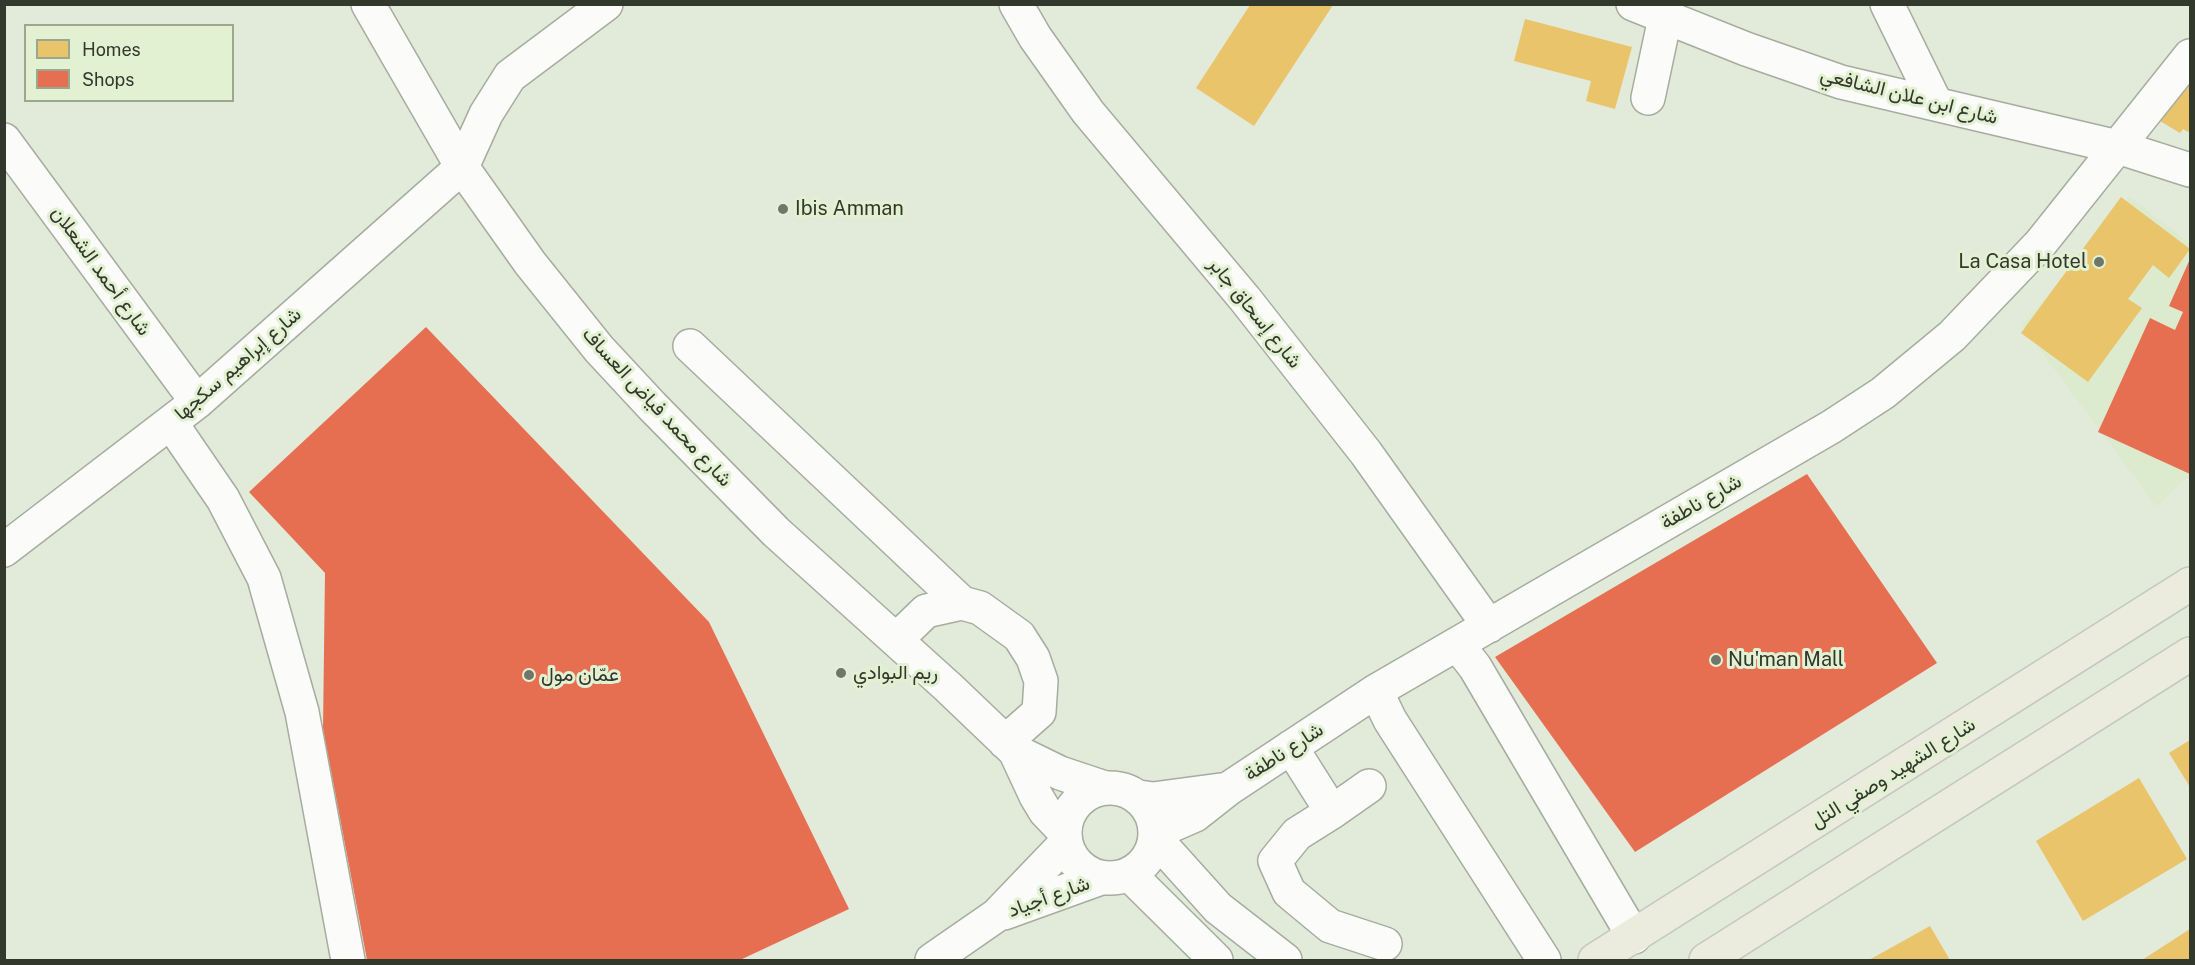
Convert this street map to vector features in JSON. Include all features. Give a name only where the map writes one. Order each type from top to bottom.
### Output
[{"type":"main road","name":"شارع الشهيد وصفي التل","points":[[1595,960],[2190,584]]},
{"type":"main road","points":[[1706,960],[2190,654]]},
{"type":"street","name":"شارع محمد فياض العساف","points":[[368,4],[462,167],[537,272],[599,349],[652,406],[804,558],[1010,746],[1060,773],[1105,788]]},
{"type":"street","points":[[462,167],[486,114],[510,76],[606,4]]},
{"type":"street","name":"شارع إسحاق جابر","points":[[1017,4],[1035,37],[1088,112],[1238,290],[1366,453],[1489,626]]},
{"type":"street","name":"شارع ابن علان الشافعي","points":[[1633,4],[1665,18],[1841,82],[2118,147],[2190,170]]},
{"type":"street","points":[[1887,4],[1935,104]]},
{"type":"street","points":[[1648,98],[1665,18]]},
{"type":"street","name":"شارع ناطفة","points":[[1156,835],[1195,815],[1228,789],[1376,691],[1831,427],[1884,393],[1952,336],[2032,252],[2190,56]]},
{"type":"street","name":"شارع أحمد الشعلان","points":[[4,140],[196,402]]},
{"type":"street","name":"شارع إبراهيم سكجها","points":[[4,550],[171,423],[462,167]]},
{"type":"street","points":[[690,346],[962,603]]},
{"type":"street","points":[[171,423],[223,499],[264,578],[302,712],[348,960]]},
{"type":"street","points":[[896,640],[926,611],[962,603],[981,608],[1019,636],[1033,658],[1041,681],[1039,712],[1010,746]]},
{"type":"street","points":[[1457,644],[1475,667],[1634,937]]},
{"type":"street","points":[[1376,691],[1390,720],[1544,960]]},
{"type":"street","name":"شارع محمد فياض العساف","points":[[1010,746],[1036,796],[1065,837]]},
{"type":"street","points":[[1291,747],[1332,812]]},
{"type":"street","points":[[1369,786],[1297,834],[1275,861],[1289,892],[1330,926],[1385,944]]},
{"type":"street","points":[[1116,876],[1148,860],[1156,835],[1153,818],[1139,797],[1123,789],[1105,788],[1077,802],[1066,821],[1065,837],[1074,860],[1080,867],[1116,876],[1216,960]]},
{"type":"street","name":"شارع ناطفة","points":[[1139,797],[1153,799],[1228,789]]},
{"type":"street","points":[[1156,835],[1218,908],[1285,960]]},
{"type":"street","name":"شارع أجياد","points":[[932,960],[997,915],[1065,837]]},
{"type":"street","name":"شارع أجياد","points":[[997,915],[1116,876]]},
{"type":"shaded area","points":[[2130,197],[2190,243],[2190,479],[2186,478],[2157,507],[2022,326]]},
{"type":"building: Homes","points":[[1250,5],[1333,5],[1254,126],[1196,88]]},
{"type":"building: Homes","points":[[1525,19],[1632,47],[1615,109],[1586,101],[1591,81],[1514,61]]},
{"type":"building: Homes","points":[[2190,70],[2190,129],[2188,132],[2183,129],[2180,133],[2160,121]]},
{"type":"building: Homes","points":[[2121,197],[2190,249],[2169,278],[2153,265],[2128,299],[2142,308],[2088,382],[2021,333]]},
{"type":"building: Homes","points":[[2190,740],[2190,787],[2169,753]]},
{"type":"building: Homes","points":[[2139,778],[2187,859],[2083,921],[2036,841]]},
{"type":"building: Homes","points":[[1930,926],[1950,960],[1869,960]]},
{"type":"building: Homes","points":[[2190,929],[2190,960],[2142,960]]},
{"type":"building: Shops","points":[[2190,259],[2190,474],[2098,432],[2150,318],[2175,330],[2183,312],[2169,306]]},
{"type":"building: Shops","name":"عمّان مول","points":[[426,327],[709,622],[849,909],[740,960],[367,960],[323,729],[325,573],[249,492]]},
{"type":"building: Shops","name":"Nu'man Mall","points":[[1807,474],[1937,663],[1635,852],[1495,657]]},
{"type":"place","name":"Ibis Amman","points":[[783,209]]},
{"type":"place","name":"La Casa Hotel","points":[[2099,262]]},
{"type":"place","name":"Nu'man Mall","points":[[1716,660]]},
{"type":"place","name":"ريم البوادي","points":[[841,673]]},
{"type":"place","name":"عمّان مول","points":[[529,675]]}]
